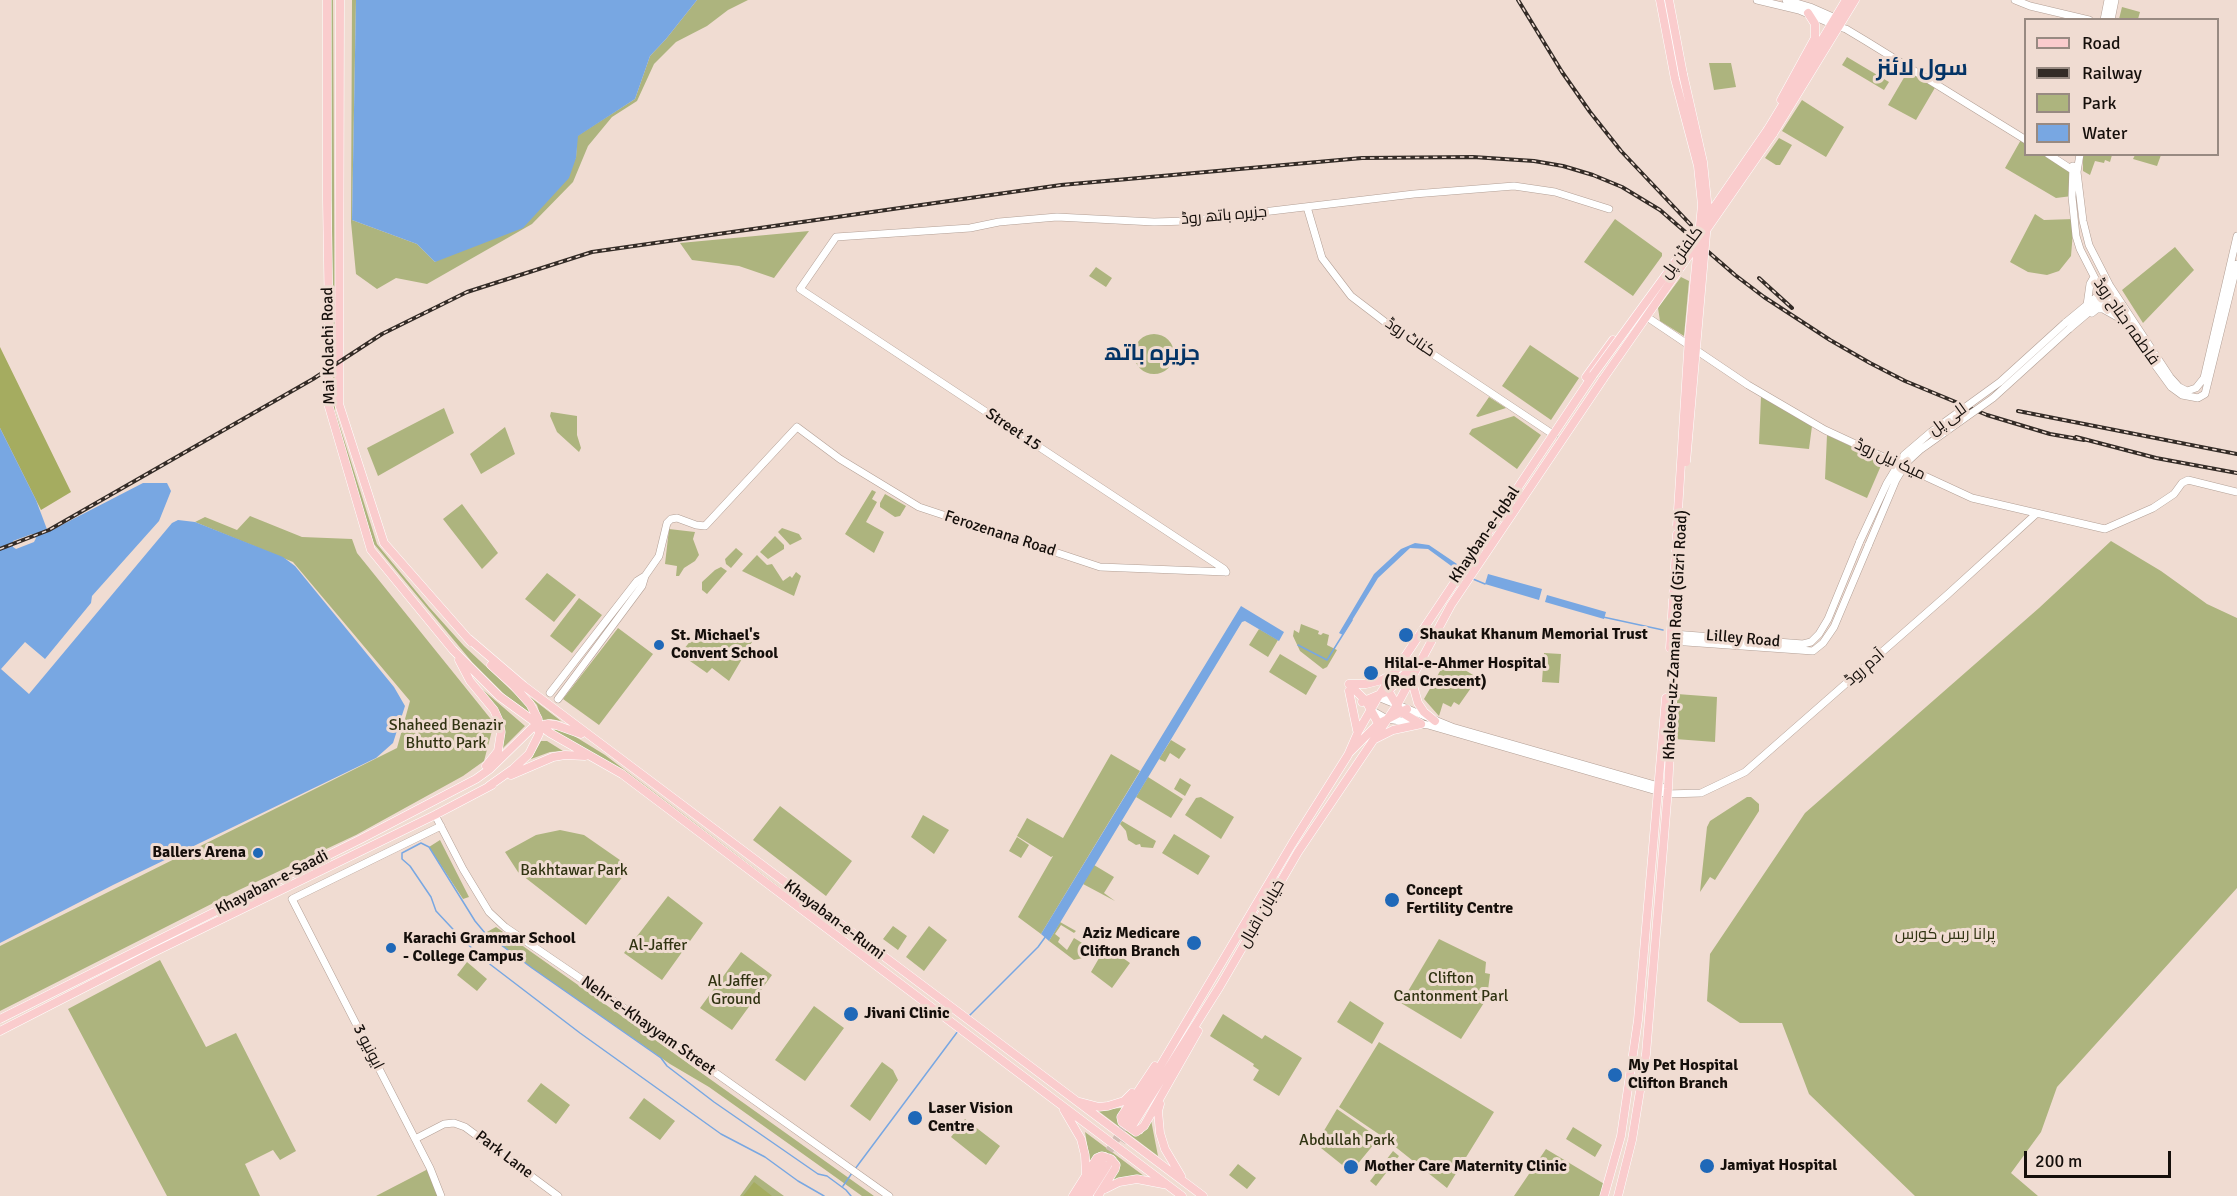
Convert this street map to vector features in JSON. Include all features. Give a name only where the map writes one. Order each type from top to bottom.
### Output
[{"type":"main road","name":"Mai Kolachi Road","points":[[327,0],[327,400],[371,550],[453,650],[499,696],[535,727]]},
{"type":"main road","name":"Mai Kolachi Road","points":[[340,0],[339,404],[384,543],[469,639]]},
{"type":"main road","name":"Khaleeq-uz-Zaman Road (Gizri Road)","points":[[1618,1196],[1632,1140],[1646,1054],[1674,637],[1689,338],[1702,205],[1698,166],[1675,79],[1660,0]]},
{"type":"main road","name":"Khaleeq-uz-Zaman Road (Gizri Road)","points":[[1669,0],[1703,162],[1708,211],[1679,523]]},
{"type":"main road","points":[[1839,24],[1846,0]]},
{"type":"main road","points":[[1770,130],[1855,0]]},
{"type":"main road","points":[[1770,130],[1776,109],[1815,38],[1815,24],[1808,13]]},
{"type":"main road","name":"کلفٹن پل","points":[[1593,375],[1770,130]]},
{"type":"main road","name":"کلفٹن پل","points":[[1603,379],[1770,130]]},
{"type":"main road","points":[[1567,416],[1576,394],[1612,340]]},
{"type":"main road","points":[[328,366],[339,365]]},
{"type":"main road","name":"Khayban-e-Iqbal","points":[[1371,709],[1593,375]]},
{"type":"main road","name":"Khayban-e-Iqbal","points":[[1401,708],[1420,659],[1451,605],[1603,379]]},
{"type":"main road","name":"Khaleeq-uz-Zaman Road (Gizri Road)","points":[[1604,1196],[1621,1136],[1638,1020],[1644,950],[1664,790],[1675,651],[1674,637]]},
{"type":"main road","points":[[469,639],[537,714],[535,727],[537,741],[529,754],[489,786]]},
{"type":"main road","name":"Khayaban-e-Rumi","points":[[469,639],[524,686],[596,741],[1203,1196]]},
{"type":"main road","points":[[453,650],[470,681],[494,710],[501,732],[498,751],[492,761],[465,785]]},
{"type":"main road","points":[[1420,659],[1387,688],[1401,708],[1421,724]]},
{"type":"main road","points":[[1349,688],[1382,680],[1394,672]]},
{"type":"main road","points":[[1411,678],[1418,703],[1424,712],[1435,721]]},
{"type":"main road","points":[[1348,754],[1379,726],[1371,709],[1349,688]]},
{"type":"main road","points":[[1349,688],[1358,732]]},
{"type":"main road","points":[[1364,701],[1378,697]]},
{"type":"main road","points":[[1388,719],[1401,708]]},
{"type":"main road","name":"خیابان اقبال","points":[[1371,709],[1348,754],[1292,844],[1130,1124],[1220,986],[1298,852],[1379,726],[1388,719]]},
{"type":"main road","points":[[535,727],[548,724],[567,727],[596,741]]},
{"type":"main road","points":[[1371,741],[1393,730],[1421,724]]},
{"type":"main road","name":"Khayaban-e-Rumi","points":[[535,727],[622,774],[1182,1196]]},
{"type":"main road","name":"Khayaban-e-Saadi","points":[[0,1020],[465,785],[490,769],[535,727]]},
{"type":"main road","points":[[489,786],[553,757],[578,754],[594,757]]},
{"type":"main road","name":"Khayaban-e-Saadi","points":[[0,1031],[489,786]]},
{"type":"main road","points":[[842,941],[849,932]]},
{"type":"main road","points":[[859,953],[865,944]]},
{"type":"main road","points":[[1644,950],[1654,950]]},
{"type":"main road","points":[[1220,986],[1213,1004],[1144,1126],[1136,1132],[1122,1122],[1121,1117],[1216,968],[1223,962]]},
{"type":"main road","points":[[1075,1100],[1099,1107],[1117,1104],[1124,1101],[1144,1082]]},
{"type":"main road","points":[[1164,1091],[1158,1111],[1160,1133],[1165,1149],[1185,1183]]},
{"type":"main road","points":[[1059,1103],[1072,1120],[1081,1139],[1085,1155],[1086,1176]]},
{"type":"main road","points":[[1073,1196],[1097,1158],[1102,1155],[1111,1159],[1116,1165],[1100,1194]]},
{"type":"main road","points":[[1082,1196],[1104,1164],[1088,1196]]},
{"type":"main road","points":[[1100,1194],[1111,1184],[1137,1179],[1170,1186]]},
{"type":"street","points":[[1757,0],[1808,13],[1839,24]]},
{"type":"street","points":[[1786,0],[1810,7],[2024,139]]},
{"type":"street","points":[[2015,0],[2081,18]]},
{"type":"street","points":[[2104,18],[2108,0]]},
{"type":"street","points":[[2111,18],[2115,0]]},
{"type":"street","points":[[2051,156],[2075,171]]},
{"type":"street","name":"فاطمہ جناح روڈ","points":[[2078,156],[2072,196],[2076,236],[2080,249],[2104,295],[2171,387],[2182,395],[2198,398],[2204,396],[2237,264]]},
{"type":"street","name":"فاطمہ جناح روڈ","points":[[2075,171],[2089,246],[2112,289],[2176,384],[2187,391],[2194,389],[2204,378],[2237,236]]},
{"type":"street","name":"جزیرہ باتھ روڈ","points":[[800,289],[836,237],[970,228],[999,222],[1057,217],[1154,222],[1187,221],[1414,194],[1521,186],[1555,192],[1609,209]]},
{"type":"street","name":"کناٹ روڈ","points":[[1307,207],[1322,258],[1351,296],[1389,325],[1554,435]]},
{"type":"street","points":[[2087,305],[2094,277]]},
{"type":"street","name":"Street 15","points":[[800,289],[1226,572]]},
{"type":"street","points":[[2067,326],[2087,305],[2112,289]]},
{"type":"street","points":[[2076,323],[2104,295]]},
{"type":"street","points":[[2067,326],[2076,323],[2097,309],[2110,312],[2124,321]]},
{"type":"street","name":"میک نیل روڈ","points":[[1650,319],[1748,385],[1825,430],[1972,498],[2105,529],[2153,508],[2174,494],[2182,483],[2188,480],[2237,492]]},
{"type":"street","name":"للی پل","points":[[1814,639],[1828,619],[1860,541],[1887,483],[1904,455],[1931,432],[2000,382],[2067,326]]},
{"type":"street","name":"للی پل","points":[[1822,645],[1834,627],[1896,480],[1907,462],[1920,450],[1993,398],[2067,326]]},
{"type":"street","name":"Ferozenana Road","points":[[645,576],[659,556],[666,523],[677,518],[705,526],[797,427],[840,459],[919,507],[965,523],[1100,567],[1226,572]]},
{"type":"street","name":"آدم روڈ","points":[[1664,790],[1701,793],[1745,772],[2036,514]]},
{"type":"street","points":[[550,693],[637,581],[645,576]]},
{"type":"street","points":[[558,699],[642,586],[645,576]]},
{"type":"street","name":"Lilley Road","points":[[1674,637],[1803,644],[1814,639]]},
{"type":"street","name":"Lilley Road","points":[[1674,637],[1691,642],[1806,652],[1813,651],[1822,645]]},
{"type":"street","points":[[1675,651],[1691,642]]},
{"type":"street","points":[[1378,697],[1452,729],[1664,790]]},
{"type":"street","points":[[1371,709],[1388,719],[1452,729],[1605,771],[1664,790]]},
{"type":"street","name":"Nehr-e-Khayyam Street","points":[[435,815],[463,869],[489,912],[504,927],[634,1015],[889,1196]]},
{"type":"street","name":"ایونیو 3","points":[[441,826],[292,898],[430,1168],[441,1196]]},
{"type":"street","name":"Park Lane","points":[[415,1139],[444,1124],[454,1123],[465,1127],[558,1196]]},
{"type":"green space","points":[[331,0],[333,0],[335,361],[332,361]]},
{"type":"green space","points":[[352,0],[356,0],[352,220],[417,244],[435,262],[576,158],[577,136],[635,99],[650,56],[697,0],[748,0],[676,42],[654,64],[637,101],[612,117],[588,146],[573,182],[532,224],[427,284],[396,278],[377,289],[356,274],[351,222]]},
{"type":"green space","points":[[2122,7],[2140,12],[2138,18],[2119,18]]},
{"type":"green space","points":[[1847,57],[1889,82],[1884,90],[1842,65]]},
{"type":"green space","points":[[1709,63],[1731,63],[1736,87],[1714,90]]},
{"type":"green space","points":[[1909,69],[1936,86],[1916,120],[1888,105]]},
{"type":"green space","points":[[1802,100],[1844,127],[1826,157],[1782,131]]},
{"type":"green space","points":[[1779,138],[1792,145],[1780,165],[1776,165],[1765,158]]},
{"type":"green space","points":[[2022,138],[2024,156],[2050,156],[2073,170],[2072,196],[2056,198],[2005,168]]},
{"type":"green space","points":[[2083,156],[2112,156],[2110,162],[2095,161],[2090,175],[2083,171]]},
{"type":"green space","points":[[2134,156],[2161,156],[2157,166],[2133,159]]},
{"type":"green space","points":[[2035,214],[2044,220],[2074,219],[2071,256],[2059,271],[2047,275],[2028,272],[2010,262]]},
{"type":"green space","points":[[1615,219],[1662,253],[1633,296],[1584,262]]},
{"type":"green space","points":[[809,231],[774,278],[739,266],[692,260],[680,243]]},
{"type":"green space","points":[[2175,247],[2194,270],[2143,323],[2122,290]]},
{"type":"green space","points":[[1096,267],[1112,278],[1106,287],[1089,276]]},
{"type":"green space","points":[[1681,277],[1689,281],[1684,336],[1660,321],[1658,308]]},
{"type":"green space","points":[[1154,334],[1168,340],[1174,354],[1168,368],[1154,374],[1140,368],[1134,354],[1140,340]]},
{"type":"green space","points":[[1530,345],[1579,378],[1551,420],[1502,386]]},
{"type":"green space","points":[[0,347],[71,492],[41,510],[0,428]]},
{"type":"green space","points":[[333,370],[335,370],[335,411],[377,544],[464,646],[526,704],[533,715],[505,695],[472,662],[374,544],[333,414]]},
{"type":"green space","points":[[1761,396],[1812,426],[1809,449],[1759,444]]},
{"type":"green space","points":[[1489,397],[1506,408],[1476,416]]},
{"type":"green space","points":[[444,408],[454,433],[378,476],[367,448]]},
{"type":"green space","points":[[551,412],[577,416],[577,435],[581,448],[579,452],[557,432],[550,416]]},
{"type":"green space","points":[[1514,416],[1541,435],[1517,469],[1469,434],[1472,429]]},
{"type":"green space","points":[[505,427],[515,454],[481,474],[470,454]]},
{"type":"green space","points":[[1827,435],[1883,461],[1867,498],[1825,479]]},
{"type":"green space","points":[[872,490],[876,492],[872,499],[877,502],[866,522],[884,532],[874,553],[845,534]]},
{"type":"green space","points":[[885,494],[906,506],[900,516],[895,517],[880,507]]},
{"type":"green space","points":[[462,504],[498,553],[482,569],[443,519]]},
{"type":"green space","name":"Shaheed Benazir Bhutto Park","points":[[250,516],[302,537],[352,539],[357,553],[494,723],[484,761],[463,776],[356,835],[239,890],[0,1011],[0,946],[397,748],[410,701],[293,562],[195,522],[205,517],[237,530]]},
{"type":"green space","points":[[782,528],[799,534],[802,539],[790,545],[778,532]]},
{"type":"green space","points":[[669,529],[695,532],[693,539],[699,555],[695,561],[684,568],[679,576],[676,576],[677,566],[665,564]]},
{"type":"green space","points":[[775,536],[784,545],[784,549],[768,559],[760,552]]},
{"type":"green space","name":"پرانا ریس کورس","points":[[2111,541],[2161,571],[2207,604],[2237,618],[2237,888],[2057,1087],[2041,1132],[2011,1173],[2038,1196],[1915,1196],[1809,1094],[1782,1023],[1740,1023],[1707,1001],[1710,954],[1805,813],[2039,608]]},
{"type":"green space","points":[[736,548],[743,554],[731,568],[726,564],[725,559]]},
{"type":"green space","points":[[757,555],[767,565],[772,564],[783,581],[790,576],[792,578],[796,572],[801,576],[794,596],[742,571]]},
{"type":"green space","points":[[721,567],[727,571],[707,594],[702,590],[702,582]]},
{"type":"green space","points":[[547,573],[576,595],[554,622],[525,599]]},
{"type":"green space","points":[[579,598],[602,615],[572,653],[550,636]]},
{"type":"green space","points":[[1301,624],[1319,631],[1318,634],[1329,635],[1327,645],[1337,650],[1327,667],[1323,669],[1300,651],[1293,636],[1294,630],[1299,633]]},
{"type":"green space","points":[[618,628],[653,654],[599,725],[563,699]]},
{"type":"green space","points":[[1259,629],[1278,640],[1268,657],[1249,645]]},
{"type":"green space","points":[[699,630],[759,630],[729,681],[712,668],[707,673],[680,654]]},
{"type":"green space","points":[[1544,653],[1561,654],[1559,683],[1542,682]]},
{"type":"green space","points":[[1280,654],[1317,676],[1306,695],[1269,672]]},
{"type":"green space","points":[[1447,659],[1478,678],[1459,705],[1454,702],[1451,707],[1443,703],[1439,716],[1424,699]]},
{"type":"green space","points":[[475,683],[525,726],[502,749],[504,732]]},
{"type":"green space","points":[[1677,694],[1717,697],[1715,742],[1675,739]]},
{"type":"green space","points":[[530,697],[561,721],[542,720],[537,705]]},
{"type":"green space","points":[[560,729],[605,755],[819,917],[818,920],[611,763],[552,730]]},
{"type":"green space","points":[[1171,740],[1186,749],[1179,759],[1170,753],[1165,762],[1159,759]]},
{"type":"green space","points":[[541,741],[547,741],[563,751],[550,752],[531,759]]},
{"type":"green space","points":[[1111,754],[1140,771],[1041,934],[1018,917],[1053,856],[1051,857],[1017,836],[1027,818],[1063,838]]},
{"type":"green space","points":[[1148,777],[1183,799],[1171,818],[1136,797]]},
{"type":"green space","points":[[1180,778],[1191,785],[1185,796],[1174,789]]},
{"type":"green space","points":[[1201,797],[1234,817],[1221,839],[1185,815],[1196,798]]},
{"type":"green space","points":[[1747,797],[1751,797],[1759,804],[1759,811],[1715,880],[1710,877],[1700,892],[1707,827],[1710,821]]},
{"type":"green space","points":[[780,806],[852,861],[826,896],[753,840]]},
{"type":"green space","points":[[923,815],[949,830],[934,854],[911,837]]},
{"type":"green space","points":[[1122,821],[1156,841],[1153,848],[1141,847],[1140,844],[1136,845],[1128,840],[1126,831],[1120,824]]},
{"type":"green space","name":"Bakhtawar Park","points":[[560,830],[584,835],[630,867],[586,925],[518,872],[505,852],[536,835]]},
{"type":"green space","points":[[1174,834],[1210,856],[1198,875],[1162,853]]},
{"type":"green space","points":[[1017,837],[1029,845],[1021,858],[1009,851]]},
{"type":"green space","points":[[440,840],[469,897],[463,899],[429,847]]},
{"type":"green space","points":[[1094,865],[1114,877],[1104,893],[1115,901],[1083,884]]},
{"type":"green space","name":"Al-Jaffer","points":[[668,896],[703,923],[662,980],[624,953]]},
{"type":"green space","points":[[1060,922],[1076,931],[1074,933],[1061,925],[1055,934],[1060,938],[1058,942],[1067,950],[1074,938],[1092,949],[1087,957],[1074,960],[1049,941]]},
{"type":"green space","points":[[893,926],[907,936],[898,950],[883,939]]},
{"type":"green space","points":[[929,926],[947,940],[924,971],[906,957]]},
{"type":"green space","points":[[496,927],[874,1196],[862,1196],[709,1087],[670,1064],[532,968],[485,933]]},
{"type":"green space","name":"Clifton Cantonment Parl","points":[[1439,939],[1486,962],[1485,973],[1490,974],[1487,998],[1461,1039],[1401,1003]]},
{"type":"green space","points":[[1106,946],[1130,963],[1112,988],[1091,972]]},
{"type":"green space","name":"Al Jaffer Ground","points":[[741,952],[772,975],[732,1030],[700,1008]]},
{"type":"green space","points":[[160,960],[206,1047],[236,1033],[296,1151],[280,1160],[273,1150],[245,1164],[260,1196],[167,1196],[68,1009]]},
{"type":"green space","points":[[467,962],[487,979],[477,991],[457,975]]},
{"type":"green space","points":[[1350,1001],[1384,1023],[1372,1044],[1337,1022]]},
{"type":"green space","points":[[814,1006],[844,1028],[805,1081],[775,1060]]},
{"type":"green space","points":[[1223,1014],[1262,1039],[1265,1035],[1302,1058],[1279,1096],[1253,1080],[1259,1070],[1253,1066],[1254,1064],[1210,1036]]},
{"type":"green space","points":[[1379,1042],[1494,1112],[1447,1188],[1383,1137],[1339,1107]]},
{"type":"green space","points":[[882,1062],[893,1070],[898,1080],[870,1121],[850,1106]]},
{"type":"green space","points":[[541,1083],[570,1105],[556,1124],[527,1101]]},
{"type":"green space","points":[[644,1098],[675,1121],[660,1140],[629,1118]]},
{"type":"green space","points":[[1121,1108],[1119,1116],[1134,1135],[1142,1134],[1151,1120],[1158,1156],[1097,1110]]},
{"type":"green space","name":"Abdullah Park","points":[[1337,1109],[1379,1138],[1351,1172],[1316,1144]]},
{"type":"green space","points":[[965,1119],[1000,1146],[986,1165],[951,1137]]},
{"type":"green space","points":[[1573,1127],[1602,1145],[1595,1157],[1566,1139]]},
{"type":"green space","points":[[1085,1132],[1144,1176],[1113,1181],[1120,1164],[1106,1152],[1099,1152],[1090,1161]]},
{"type":"green space","points":[[1546,1149],[1606,1185],[1604,1196],[1514,1196]]},
{"type":"green space","points":[[1393,1151],[1399,1156],[1376,1186],[1370,1181]]},
{"type":"green space","points":[[1238,1164],[1256,1178],[1247,1189],[1229,1175]]},
{"type":"green space","points":[[430,1168],[441,1196],[376,1196]]},
{"type":"green space","points":[[755,1175],[784,1196],[740,1196]]},
{"type":"green space","points":[[754,1182],[772,1196],[743,1196]]},
{"type":"water","points":[[356,0],[697,0],[650,56],[635,99],[578,136],[576,158],[569,178],[523,228],[435,262],[417,244],[352,220]]},
{"type":"water","points":[[0,428],[36,500],[48,532],[143,483],[167,483],[171,491],[159,521],[92,596],[91,603],[45,659],[25,642],[1,669],[29,694],[172,523],[178,520],[195,522],[283,557],[295,566],[394,687],[405,706],[393,743],[376,758],[113,885],[0,943]],"holes":[[[32,534],[36,538],[34,542],[16,549],[13,547],[13,541]]]},
{"type":"water","points":[[1415,543],[1429,545],[1457,564],[1454,568],[1428,549],[1410,548],[1378,578],[1343,635],[1339,633],[1374,574],[1401,549]]},
{"type":"water","points":[[1488,574],[1542,589],[1539,600],[1485,584]]},
{"type":"water","points":[[1547,595],[1606,612],[1604,619],[1545,602]]},
{"type":"water","points":[[1241,606],[1284,632],[1279,641],[1245,621],[1242,622],[1049,941],[1041,934]]},
{"type":"waterway","points":[[1473,579],[1485,584]]},
{"type":"waterway","points":[[1603,617],[1663,630]]},
{"type":"waterway","points":[[1298,645],[1327,660],[1352,620]]},
{"type":"waterway","points":[[824,1196],[798,1181],[765,1157],[721,1134],[580,1033],[491,965],[436,911],[431,897],[410,866],[402,859],[402,853],[421,843],[429,847],[475,921],[485,933],[661,1058],[667,1066],[714,1102],[818,1174],[827,1176],[851,1196]]},
{"type":"waterway","points":[[968,1017],[1038,947],[1046,936]]},
{"type":"waterway","points":[[855,1169],[958,1031]]},
{"type":"waterway","points":[[843,1186],[852,1173]]},
{"type":"tunnel","points":[[1103,1161],[1127,1122]]},
{"type":"tunnel","points":[[1109,1162],[1132,1126]]},
{"type":"railway","points":[[1518,0],[1562,72],[1590,112],[1621,151],[1691,225]]},
{"type":"railway","points":[[0,549],[49,530],[313,379],[382,334],[467,292],[592,252],[1061,185],[1362,158],[1473,157],[1534,161],[1563,166],[1593,175],[1622,187],[1660,210],[1764,297],[1870,363],[1905,381],[1987,415],[2050,434],[2084,440]]},
{"type":"railway","points":[[1759,278],[1792,308]]},
{"type":"railway","points":[[2018,411],[2237,454]]},
{"type":"railway","points":[[2076,437],[2156,458],[2237,473]]},
{"type":"place","name":"Shaukat Khanum Memorial Trust","points":[[1406,635]]},
{"type":"place","name":"St. Michael's Convent School","points":[[659,645]]},
{"type":"place","name":"Hilal-e-Ahmer Hospital (Red Crescent)","points":[[1371,673]]},
{"type":"place","name":"Ballers Arena","points":[[258,853]]},
{"type":"place","name":"Concept Fertility Centre","points":[[1392,900]]},
{"type":"place","name":"Aziz Medicare Clifton Branch","points":[[1194,943]]},
{"type":"place","name":"Karachi Grammar School - College Campus","points":[[391,948]]},
{"type":"place","name":"Jivani Clinic","points":[[851,1014]]},
{"type":"place","name":"My Pet Hospital Clifton Branch","points":[[1615,1075]]},
{"type":"place","name":"Laser Vision Centre","points":[[915,1118]]},
{"type":"place","name":"Jamiyat Hospital","points":[[1707,1166]]},
{"type":"place","name":"Mother Care Maternity Clinic","points":[[1351,1167]]},
{"type":"district","name":"سول لائنز","points":[[1922,69]]},
{"type":"district","name":"جزیرہ باتھ","points":[[1152,354]]}]
